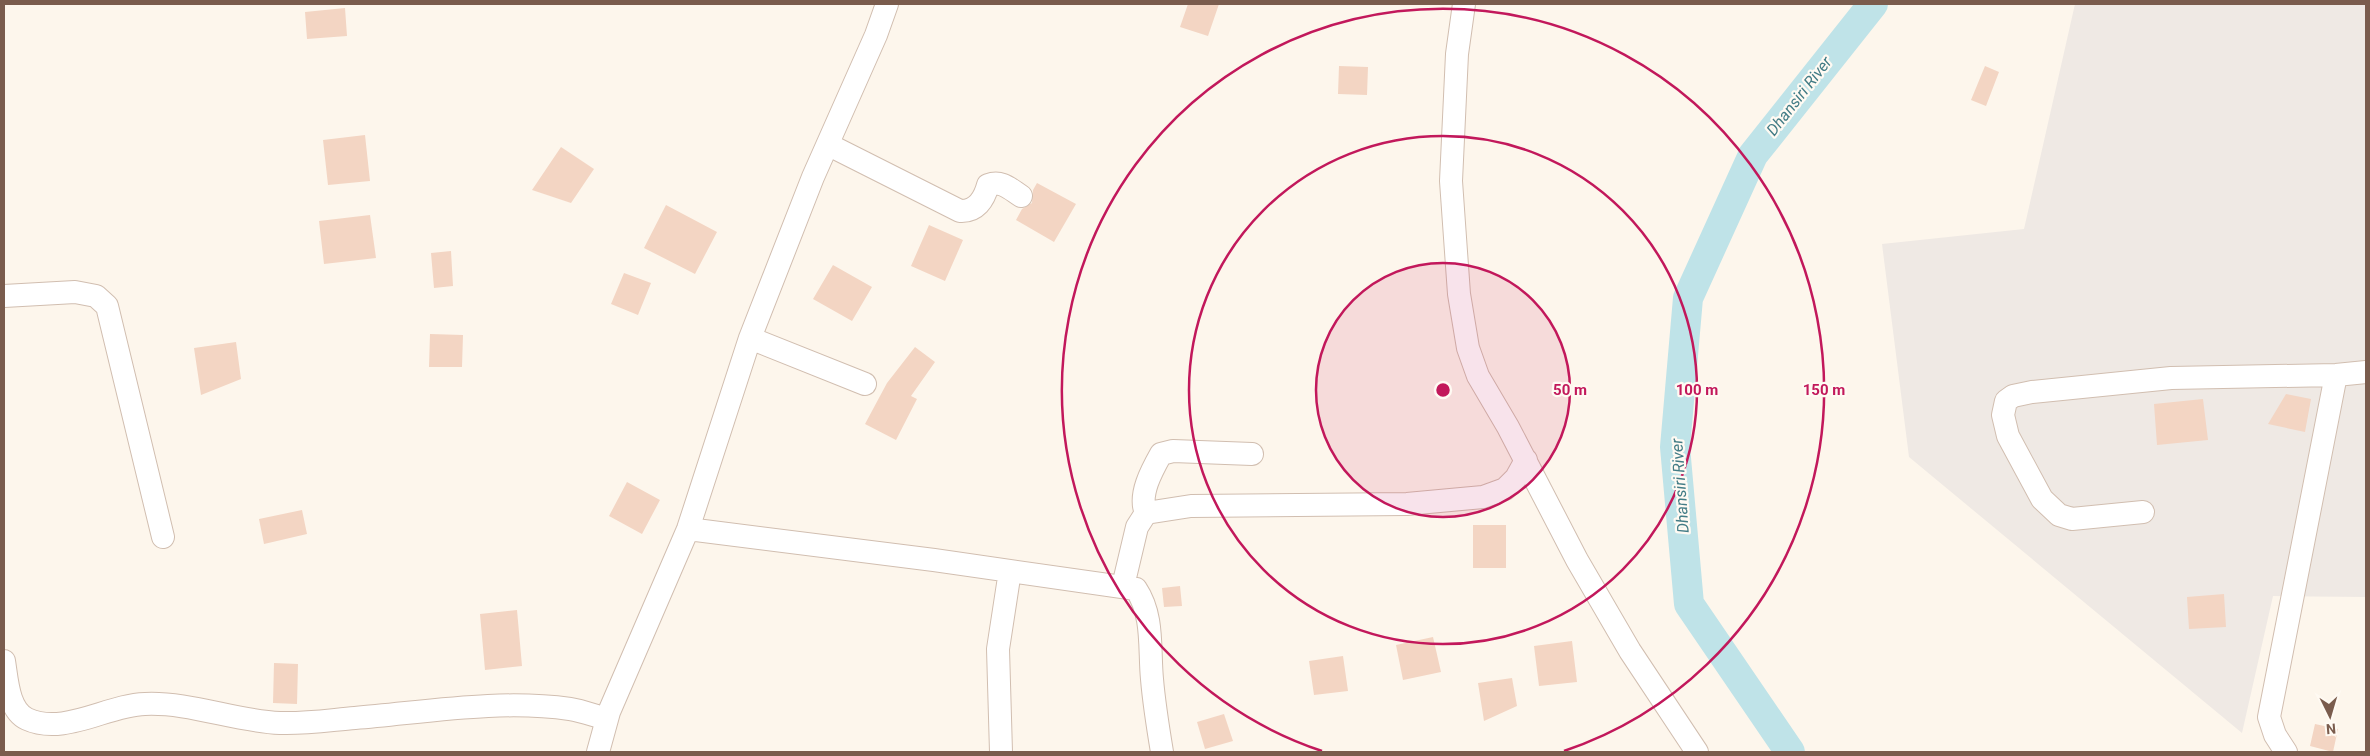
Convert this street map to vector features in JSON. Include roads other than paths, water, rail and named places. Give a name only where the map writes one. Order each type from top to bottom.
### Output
[{"type":"street","points":[[598,752],[607,719],[688,529],[750,338],[814,177],[876,36],[887,4]]},
{"type":"street","points":[[1464,4],[1457,54],[1451,181],[1459,294],[1468,348],[1478,376],[1526,460],[1577,560],[1630,651],[1697,752]]},
{"type":"street","points":[[829,146],[960,211],[968,212],[975,209],[986,194],[988,186],[995,183],[1001,183],[1021,196]]},
{"type":"street","points":[[4,296],[75,292],[96,296],[107,306],[163,537]]},
{"type":"street","points":[[750,338],[865,384]]},
{"type":"street","points":[[2143,512],[2072,519],[2059,516],[2042,499],[2008,436],[2003,415],[2006,401],[2013,396],[2032,392],[2171,378],[2336,375],[2366,372]]},
{"type":"street","points":[[2286,752],[2275,736],[2269,717],[2336,375]]},
{"type":"street","points":[[1146,513],[1143,506],[1143,496],[1161,454],[1173,451],[1252,454]]},
{"type":"street","points":[[1123,586],[1137,527],[1146,513],[1191,506],[1296,507],[1406,504],[1483,497],[1505,489],[1516,478],[1526,460]]},
{"type":"street","points":[[688,529],[1010,570],[1136,589],[1144,601],[1148,614],[1152,679],[1162,752]]},
{"type":"street","points":[[1001,752],[998,649],[1010,570]]},
{"type":"street","points":[[4,662],[11,697],[16,710],[24,718],[34,722],[53,723],[71,721],[125,706],[147,704],[178,706],[240,719],[281,723],[402,714],[480,705],[530,705],[572,709],[607,719]]},
{"type":"waterway","name":"Dhansiri River","points":[[1790,752],[1689,604],[1675,447],[1688,298],[1753,155],[1873,4]]}]
